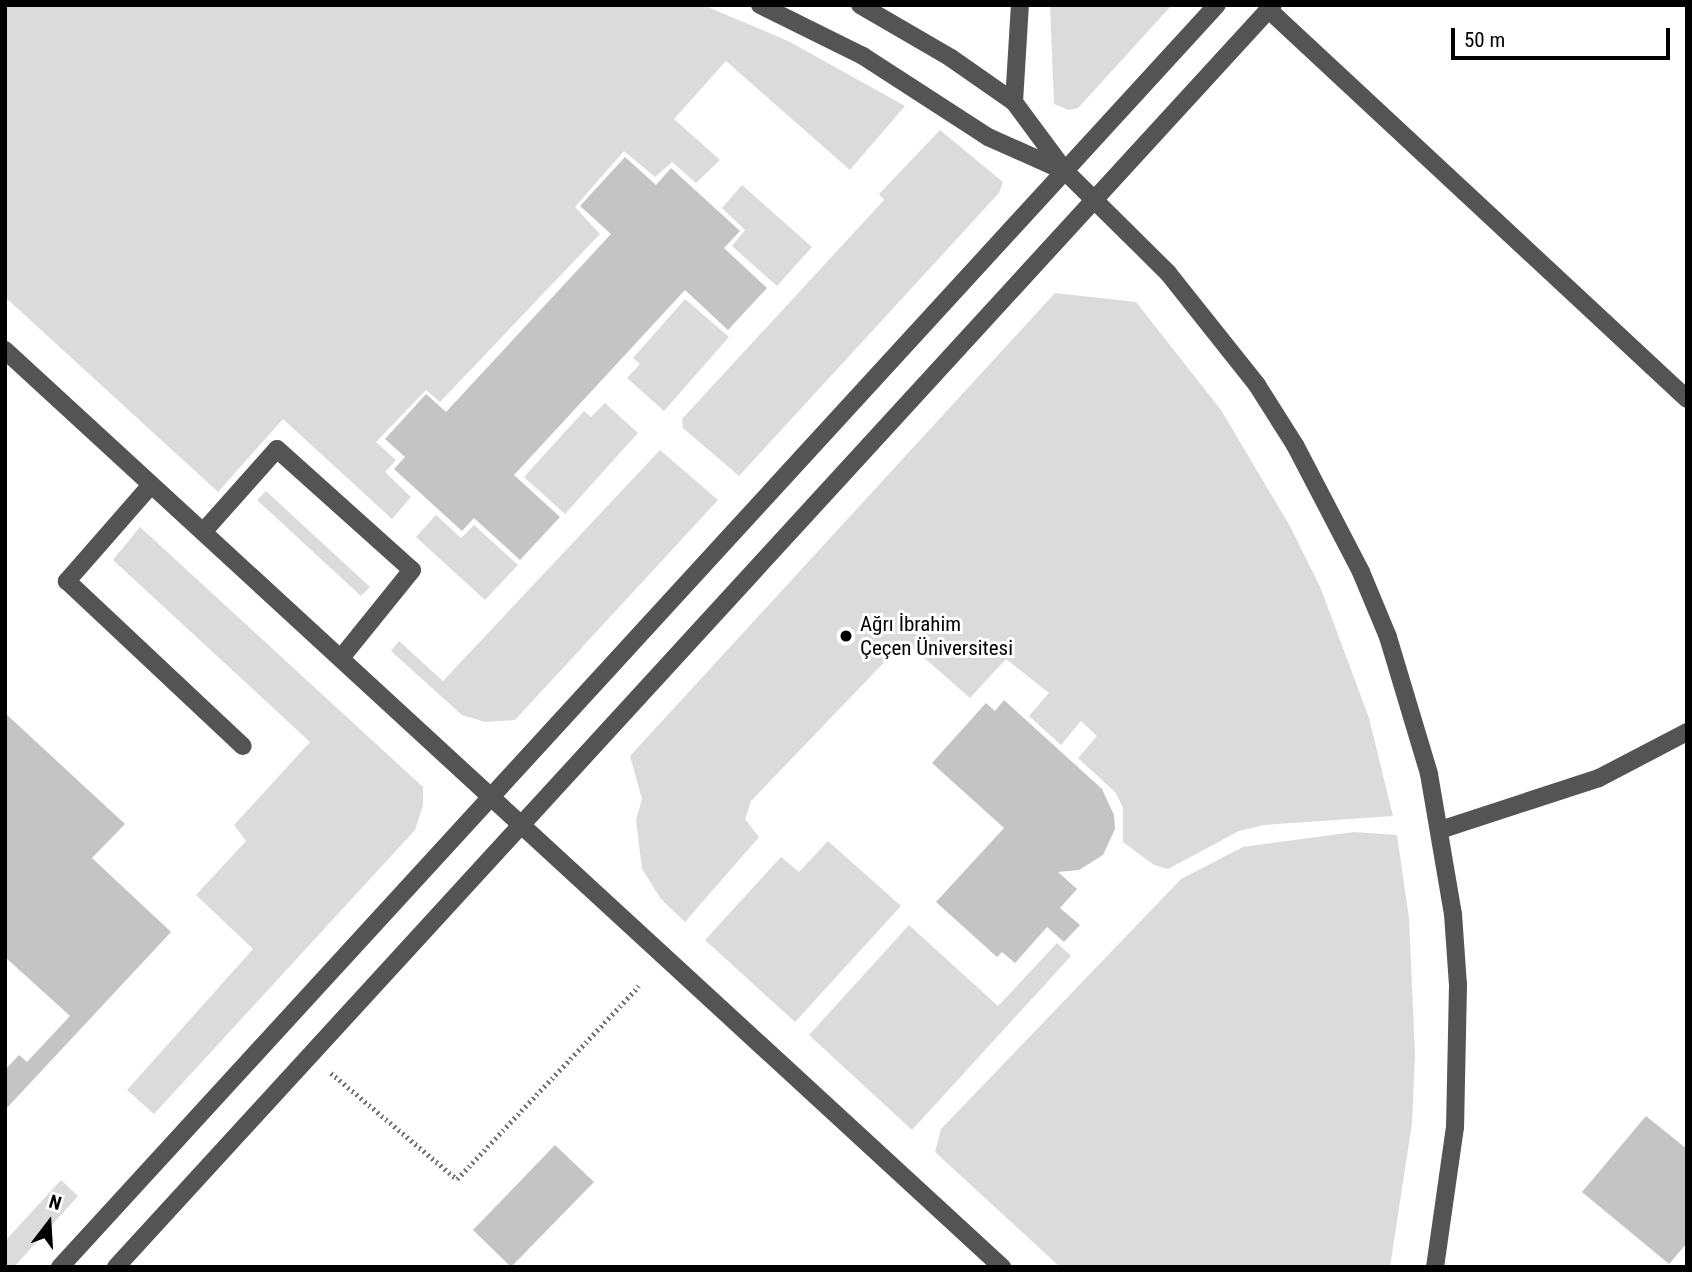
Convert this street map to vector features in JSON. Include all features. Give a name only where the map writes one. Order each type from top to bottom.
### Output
[{"type":"street","points":[[760,5],[863,56],[988,137],[1065,172]]},
{"type":"street","points":[[860,5],[951,58],[1014,102],[1065,172],[1095,200],[1214,328],[1282,425],[1330,508],[1395,660],[1429,774],[1453,914],[1459,1056],[1451,1162],[1435,1267]]},
{"type":"street","points":[[1014,102],[1020,5]]},
{"type":"street","points":[[60,1267],[1217,5]]},
{"type":"street","points":[[116,1267],[1271,8],[1687,399]]},
{"type":"street","points":[[5,350],[1002,1267]]},
{"type":"street","points":[[203,532],[277,449],[412,570],[341,658]]},
{"type":"street","points":[[151,485],[67,581],[243,746]]},
{"type":"street","points":[[1440,830],[1599,778],[1687,732]]},
{"type":"path","points":[[331,1073],[457,1179],[639,986]]},
{"type":"shaded area","points":[[5,5],[703,5],[788,41],[905,106],[850,170],[726,61],[674,119],[720,160],[696,183],[672,162],[655,177],[624,151],[575,207],[600,234],[440,402],[426,390],[376,442],[396,460],[385,472],[411,497],[392,519],[283,419],[218,492],[5,297]]},
{"type":"shaded area","points":[[1050,5],[1172,5],[1078,108],[1069,110],[1054,104]]},
{"type":"shaded area","points":[[940,130],[1003,182],[999,193],[739,476],[683,428],[682,419],[884,200],[879,194]]},
{"type":"shaded area","points":[[742,185],[812,247],[777,286],[732,246],[745,230],[722,208]]},
{"type":"shaded area","points":[[1055,293],[1136,302],[1221,410],[1291,528],[1321,589],[1369,718],[1393,816],[1264,825],[1239,831],[1168,869],[1154,865],[1123,842],[1123,808],[1116,793],[1078,758],[1097,736],[1081,721],[1061,745],[1029,716],[1049,693],[1006,659],[970,698],[913,648],[897,649],[751,801],[745,819],[759,837],[685,922],[661,899],[642,869],[636,820],[642,799],[630,756]]},
{"type":"shaded area","points":[[685,299],[729,337],[664,411],[627,378],[640,364],[633,358]]},
{"type":"shaded area","points":[[605,403],[638,433],[565,514],[524,477],[584,411],[591,417]]},
{"type":"shaded area","points":[[660,450],[718,500],[515,720],[485,722],[462,715],[391,651],[399,641],[443,681]]},
{"type":"shaded area","points":[[266,491],[370,587],[361,596],[257,500]]},
{"type":"shaded area","points":[[436,515],[461,538],[474,525],[518,565],[485,600],[416,537]]},
{"type":"shaded area","points":[[140,527],[423,787],[423,805],[415,830],[154,1114],[127,1090],[253,949],[196,895],[246,841],[234,825],[310,742],[113,560]]},
{"type":"shaded area","points":[[1354,832],[1397,835],[1409,918],[1415,1055],[1412,1123],[1390,1267],[1060,1267],[935,1152],[941,1129],[1181,879],[1243,847]]},
{"type":"shaded area","points":[[828,841],[901,906],[795,1022],[705,940],[781,857],[799,872]]},
{"type":"shaded area","points":[[909,925],[998,1006],[1057,943],[1071,956],[912,1130],[809,1035]]},
{"type":"shaded area","points":[[61,1180],[78,1196],[14,1267],[5,1267],[5,1241]]},
{"type":"building","points":[[625,157],[656,185],[671,168],[740,231],[724,248],[767,288],[728,330],[685,290],[514,475],[560,517],[520,560],[474,518],[462,531],[394,469],[405,457],[385,439],[426,394],[446,412],[611,234],[580,206]]},
{"type":"building","points":[[1004,700],[1102,789],[1114,815],[1115,829],[1103,855],[1079,870],[1058,872],[1077,889],[1060,908],[1080,925],[1064,942],[1047,927],[1015,963],[1002,952],[997,957],[936,902],[1004,828],[932,763],[986,703],[995,711]]},
{"type":"building","points":[[5,713],[125,824],[92,858],[171,932],[5,1110],[5,1070],[19,1055],[27,1062],[70,1016],[5,957]]},
{"type":"building","points":[[1646,1116],[1687,1149],[1687,1243],[1669,1264],[1582,1192]]},
{"type":"building","points":[[555,1145],[594,1182],[511,1267],[473,1230]]},
{"type":"place","name":"Ağrı İbrahim Çeçen Üniversitesi","points":[[846,636]]}]
